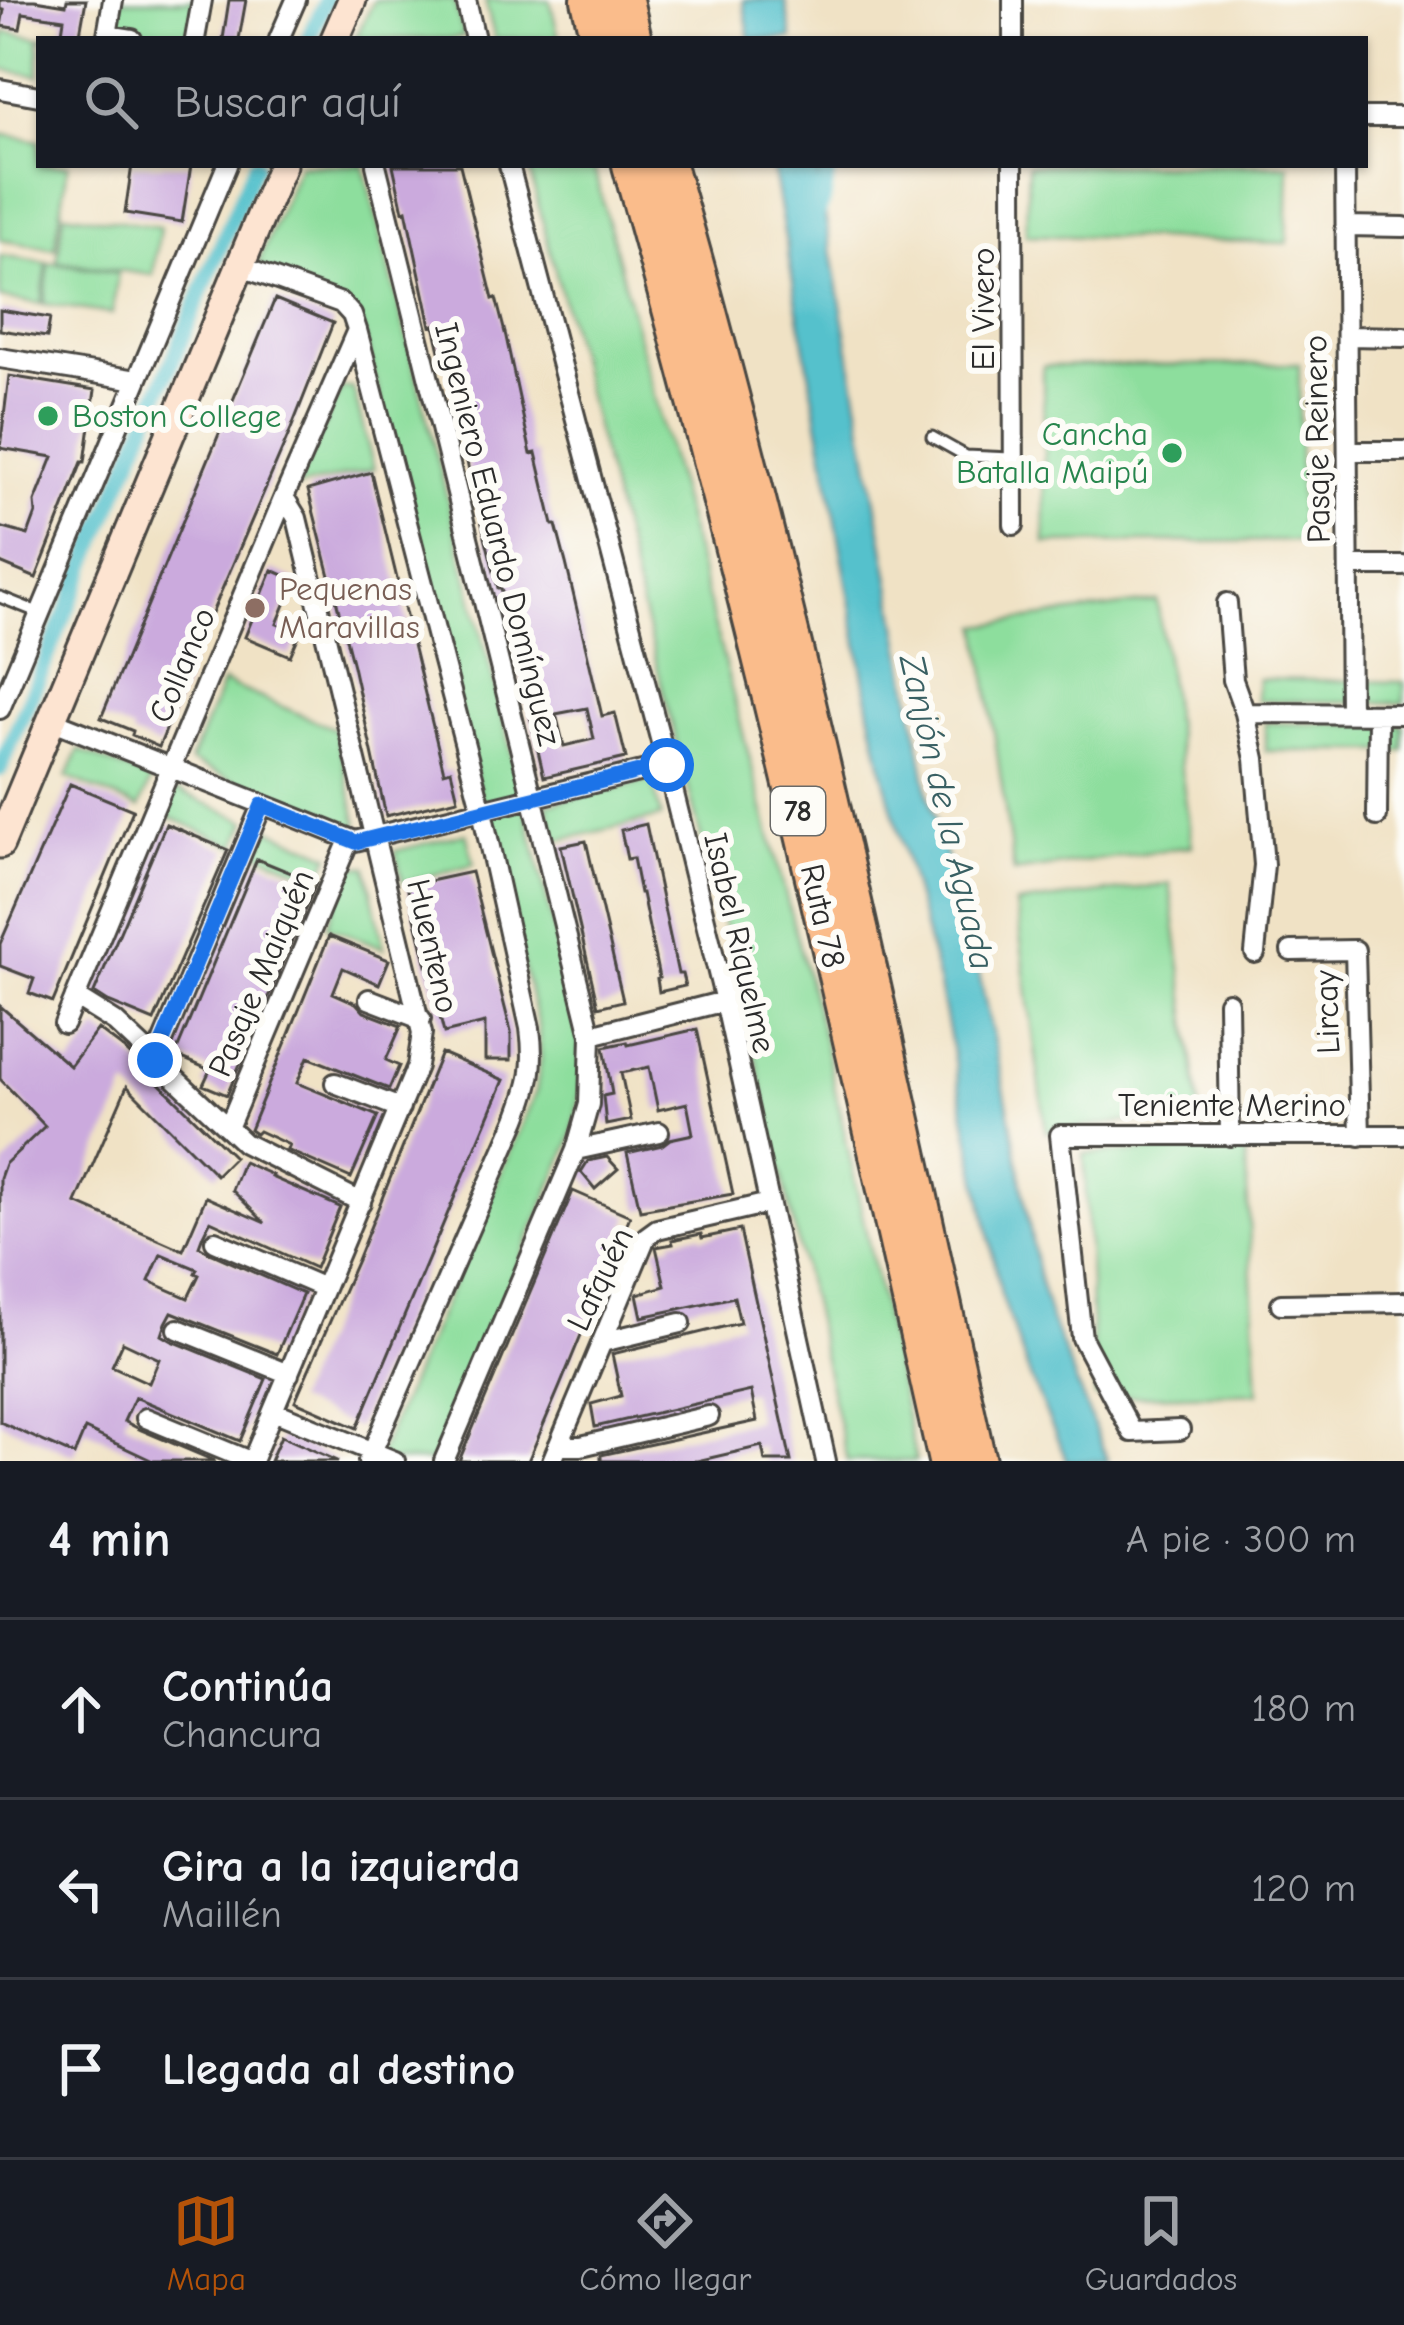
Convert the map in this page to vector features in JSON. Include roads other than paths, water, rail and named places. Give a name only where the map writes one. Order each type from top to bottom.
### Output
[{"type":"highway","points":[[590,0],[598,36]]},
{"type":"highway","points":[[624,0],[632,36]]},
{"type":"highway","name":"Ruta 78","points":[[633,168],[780,731],[947,1461]]},
{"type":"highway","name":"Ruta 78","points":[[669,168],[826,777],[977,1461]]},
{"type":"street","points":[[112,0],[106,34],[116,36]]},
{"type":"street","points":[[196,36],[202,0]]},
{"type":"street","points":[[280,36],[296,0]]},
{"type":"street","points":[[336,36],[352,0]]},
{"type":"street","points":[[466,0],[475,36]]},
{"type":"street","points":[[1013,0],[1013,36]]},
{"type":"street","points":[[0,89],[36,95]]},
{"type":"street","points":[[1368,117],[1404,117]]},
{"type":"street","points":[[0,710],[226,168]]},
{"type":"street","points":[[0,844],[8,800],[51,720],[281,168]]},
{"type":"street","name":"Ingeniero Eduardo Domínguez","points":[[377,168],[591,1035],[589,1104],[576,1150],[444,1461]]},
{"type":"street","name":"Isabel Riquelme","points":[[509,168],[725,1001],[826,1461]]},
{"type":"street","name":"El Vivero","points":[[1013,168],[1014,525]]},
{"type":"street","name":"Pasaje Reinero","points":[[1345,168],[1350,713]]},
{"type":"street","points":[[1346,226],[1404,226]]},
{"type":"street","points":[[239,266],[340,303],[352,315],[482,812],[534,1058],[517,1119],[370,1456]]},
{"type":"street","name":"Collanco","points":[[64,1024],[357,330]]},
{"type":"street","points":[[1347,336],[1404,337]]},
{"type":"street","points":[[0,358],[137,380]]},
{"type":"street","points":[[1348,451],[1404,451]]},
{"type":"street","name":"Huenteno","points":[[251,1461],[420,1054],[421,1018],[297,518],[284,497]]},
{"type":"street","points":[[1348,566],[1404,566]]},
{"type":"street","points":[[1227,603],[1234,680],[1255,759],[1264,866],[1255,952]]},
{"type":"street","points":[[1245,713],[1404,714]]},
{"type":"street","points":[[1377,816],[1378,714]]},
{"type":"street","points":[[51,720],[349,840],[376,838],[667,765]]},
{"type":"street","points":[[155,1060],[262,805]]},
{"type":"street","name":"Pasaje Maiquén","points":[[228,1128],[349,840]]},
{"type":"street","name":"Lircay","points":[[1291,951],[1355,950],[1360,1136]]},
{"type":"street","points":[[75,998],[115,1022],[244,1143],[362,1202]]},
{"type":"street","points":[[369,1000],[421,1018]]},
{"type":"street","points":[[591,1035],[725,1001]]},
{"type":"street","points":[[1228,1002],[1230,1136]]},
{"type":"street","points":[[335,1082],[400,1108]]},
{"type":"street","points":[[576,1150],[659,1132]]},
{"type":"street","name":"Teniente Merino","points":[[1180,1430],[1132,1432],[1082,1338],[1060,1135],[1404,1135]]},
{"type":"street","name":"Lafquén","points":[[555,1453],[649,1233],[769,1203]]},
{"type":"street","points":[[215,1241],[324,1288]]},
{"type":"street","points":[[1281,1304],[1404,1302]]},
{"type":"street","points":[[602,1342],[681,1323]]},
{"type":"street","points":[[178,1329],[289,1374]]},
{"type":"street","points":[[273,1411],[370,1456],[395,1461]]},
{"type":"street","points":[[555,1453],[709,1416]]},
{"type":"street","points":[[146,1418],[251,1461]]},
{"type":"lane","points":[[932,437],[966,457],[1014,458]]},
{"type":"lane","points":[[0,597],[40,613]]},
{"type":"water","points":[[743,0],[785,0],[791,36],[749,36]]},
{"type":"water","points":[[773,168],[817,168],[928,793],[979,973],[1049,1315],[1108,1461],[1067,1461],[1001,1294],[938,981],[870,711]]},
{"type":"waterway","points":[[310,36],[326,0]]},
{"type":"waterway","points":[[0,769],[254,168]]},
{"type":"waterway","points":[[813,221],[823,201],[828,168]]},
{"type":"place","name":"Boston College","points":[[48,416]]},
{"type":"place","name":"Cancha Batalla Maipú","points":[[1172,453]]},
{"type":"place","name":"Pequenas Maravillas","points":[[255,608]]},
{"type":"water label","name":"Zanjón de la Aguada","points":[[947,812]]}]
